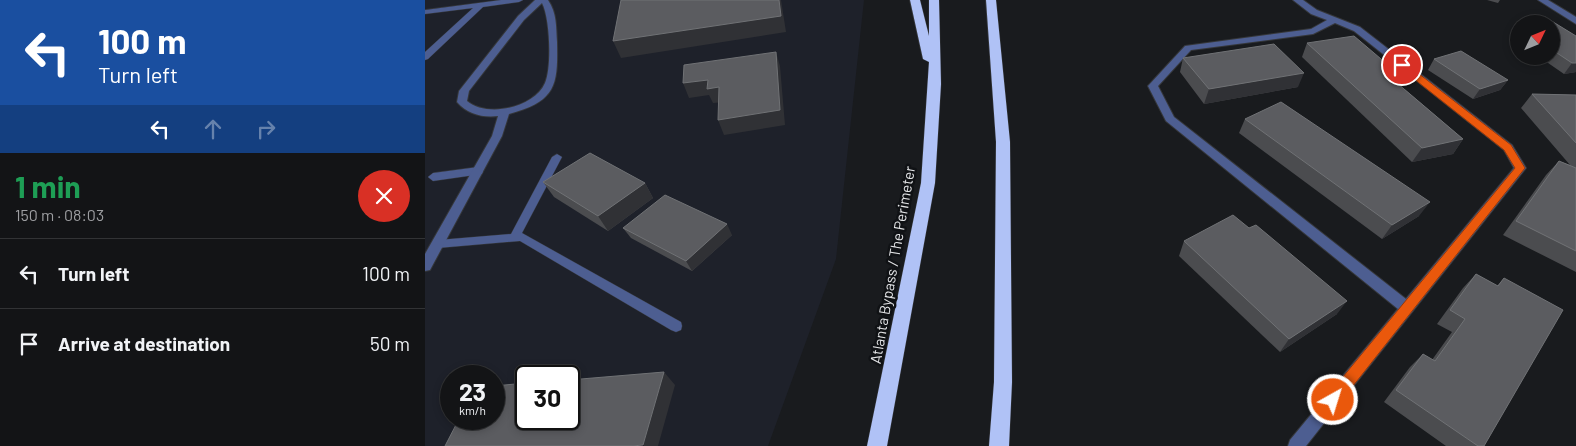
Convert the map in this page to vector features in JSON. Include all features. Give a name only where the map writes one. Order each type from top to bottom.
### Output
[{"type":"highway","points":[[915,0],[935,84]]},
{"type":"highway","name":"Atlanta Bypass / The Perimeter","points":[[877,446],[928,183],[935,84],[935,0]]},
{"type":"highway","points":[[991,0],[1003,142],[1003,382],[999,446]]},
{"type":"street","points":[[542,0],[552,16],[553,65],[548,86],[537,99],[527,105],[505,111],[477,112],[465,106],[461,97],[468,84],[521,18],[542,0]]},
{"type":"street","points":[[1296,446],[1520,168],[1508,148],[1357,29],[1314,12],[1297,0]]},
{"type":"street","points":[[1542,0],[1576,22]]},
{"type":"street","points":[[1334,20],[1313,31],[1188,48],[1153,86],[1170,119],[1407,308]]},
{"type":"street","points":[[425,266],[497,136],[505,111]]},
{"type":"lane","points":[[425,12],[519,0]]},
{"type":"lane","points":[[425,57],[482,4]]},
{"type":"lane","points":[[515,236],[557,157]]},
{"type":"lane","points":[[433,177],[478,171]]},
{"type":"lane","points":[[438,244],[515,236],[526,239],[676,326]]},
{"type":"shaded area","points":[[425,0],[864,0],[836,259],[768,446],[425,446]]},
{"type":"building","points":[[621,0],[779,0],[781,16],[613,41]]},
{"type":"building","points":[[1560,26],[1576,36],[1576,63],[1572,63],[1560,55]]},
{"type":"building","points":[[1354,36],[1394,70],[1384,72],[1463,139],[1422,148],[1307,43]]},
{"type":"building","points":[[1274,44],[1304,73],[1209,89],[1183,58]]},
{"type":"building","points":[[1461,51],[1508,80],[1480,89],[1434,59]]},
{"type":"building","points":[[776,52],[780,110],[718,120],[719,87],[707,89],[708,80],[683,83],[684,65]]},
{"type":"building","points":[[1532,94],[1576,95],[1576,143]]},
{"type":"building","points":[[1281,102],[1430,202],[1392,225],[1245,119]]},
{"type":"building","points":[[590,153],[645,183],[598,216],[543,182]]},
{"type":"building","points":[[1559,161],[1576,168],[1576,251],[1516,221]]},
{"type":"building","points":[[665,195],[727,224],[686,261],[623,228]]},
{"type":"building","points":[[1233,215],[1249,228],[1256,225],[1347,301],[1289,339],[1184,241]]},
{"type":"building","points":[[1476,274],[1498,286],[1504,278],[1563,310],[1484,446],[1478,446],[1396,390],[1423,354],[1435,361],[1465,319],[1450,310]]},
{"type":"building","points":[[664,372],[643,445],[445,446],[453,430],[505,430],[505,385],[515,384],[515,430],[580,430],[580,379]]},
{"type":"route","points":[[1333,400],[1520,168],[1508,148],[1402,65]]}]
